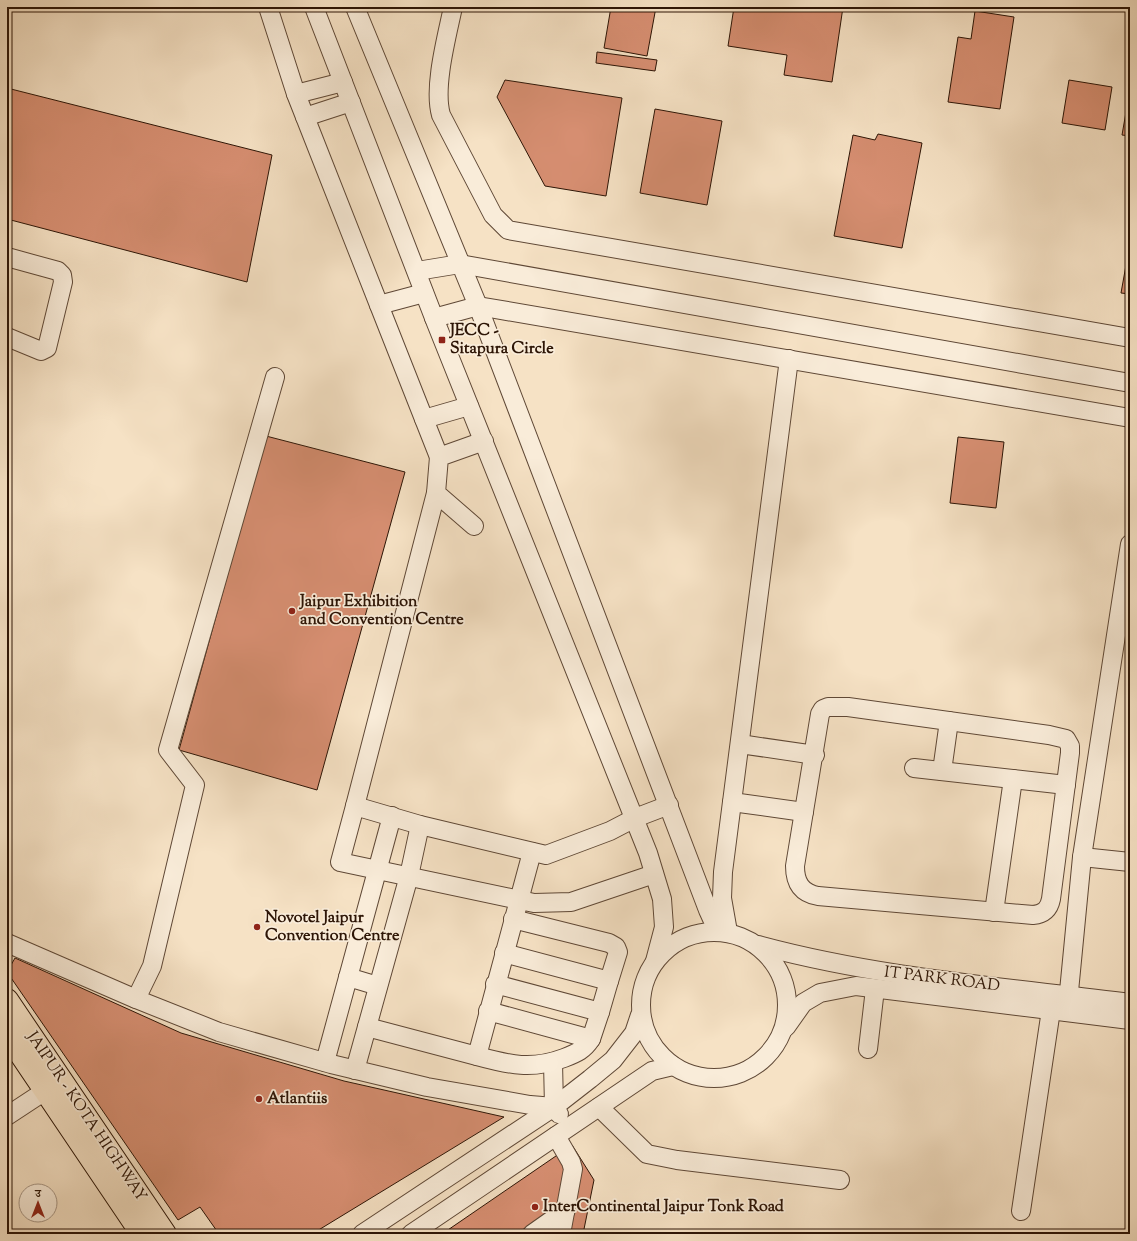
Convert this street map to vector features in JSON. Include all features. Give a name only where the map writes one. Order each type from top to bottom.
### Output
[{"type":"highway","name":"JAIPUR - KOTA HIGHWAY","points":[[7,1000],[165,1234]]},
{"type":"highway","name":"JAIPUR - KOTA HIGHWAY","points":[[7,1034],[142,1234]]},
{"type":"street","points":[[268,7],[301,93]]},
{"type":"street","points":[[277,7],[301,93],[305,117],[439,457],[436,493],[356,806],[340,862],[534,903],[571,902],[654,874]]},
{"type":"street","points":[[314,7],[417,271],[424,293],[648,853],[662,899],[664,927],[655,961]]},
{"type":"street","points":[[354,7],[478,306],[706,904],[723,932]]},
{"type":"street","points":[[453,7],[439,91],[439,107],[441,115],[492,216],[508,230],[1130,338]]},
{"type":"street","points":[[301,93],[343,82]]},
{"type":"street","points":[[305,117],[351,102]]},
{"type":"street","points":[[7,257],[58,271],[62,275],[63,282],[47,348],[41,350],[7,337]]},
{"type":"street","points":[[417,271],[460,264],[1130,383]]},
{"type":"street","points":[[379,304],[424,293]]},
{"type":"street","points":[[434,318],[478,306],[1130,418]]},
{"type":"street","points":[[723,932],[722,898],[732,802],[789,360]]},
{"type":"street","points":[[136,999],[152,966],[195,785],[168,750],[275,377]]},
{"type":"street","points":[[424,419],[470,406]]},
{"type":"street","points":[[439,457],[484,441]]},
{"type":"street","points":[[436,493],[474,526]]},
{"type":"street","points":[[1022,1211],[1062,1006],[1082,857],[1130,544]]},
{"type":"street","points":[[828,707],[848,707],[1049,735],[1066,739],[1070,746],[1070,753],[1051,899],[1048,908],[1040,915],[994,912],[818,896],[805,892],[798,882],[795,874],[804,812],[815,755],[820,714],[823,709],[828,707]]},
{"type":"street","points":[[942,771],[949,721]]},
{"type":"street","points":[[740,744],[815,755]]},
{"type":"street","points":[[914,768],[1066,785]]},
{"type":"street","points":[[994,912],[1013,779]]},
{"type":"street","points":[[732,802],[804,812]]},
{"type":"street","points":[[356,806],[420,825],[546,855],[610,831],[635,818],[669,805]]},
{"type":"street","points":[[325,1062],[392,816]]},
{"type":"street","points":[[355,1070],[408,876],[420,825]]},
{"type":"street","points":[[478,1056],[495,984],[532,852]]},
{"type":"street","points":[[1082,857],[1130,862]]},
{"type":"street","points":[[367,1027],[521,1066],[532,1066],[553,1062],[578,1053],[584,1049],[591,1039],[600,1012],[618,952],[616,947],[609,943],[513,919]]},
{"type":"street","points":[[362,1234],[554,1107],[613,1060],[634,1033],[640,1015],[641,990],[650,967],[667,948],[689,936],[723,932],[741,936],[757,945],[774,962],[785,983],[788,1006],[784,1029],[773,1050],[755,1066],[734,1076],[709,1079],[684,1073],[673,1066],[663,1059],[648,1039],[640,1015]]},
{"type":"street","points":[[7,943],[136,999],[219,1032],[355,1070],[427,1087],[530,1105],[554,1107]]},
{"type":"street","name":"IT PARK ROAD","points":[[757,945],[804,958],[1130,1020]]},
{"type":"street","points":[[504,953],[609,981]]},
{"type":"street","points":[[348,977],[378,986]]},
{"type":"street","points":[[495,984],[600,1012]]},
{"type":"street","name":"IT PARK ROAD","points":[[784,1029],[804,1003],[820,993],[856,986],[1062,1006],[1130,1002]]},
{"type":"street","points":[[868,1050],[875,989]]},
{"type":"street","points":[[488,1011],[591,1039]]},
{"type":"street","points":[[553,1062],[554,1107],[563,1131],[572,1165],[561,1234]]},
{"type":"street","points":[[411,1234],[652,1071],[673,1066]]},
{"type":"street","points":[[7,1116],[45,1091]]},
{"type":"street","points":[[599,1107],[647,1154],[677,1160],[840,1180]]},
{"type":"street","points":[[532,1234],[566,1210]]},
{"type":"building","points":[[611,7],[656,7],[647,56],[604,48]]},
{"type":"building","points":[[734,7],[843,7],[832,82],[784,75],[787,55],[728,46]]},
{"type":"building","points":[[975,11],[1014,17],[1000,109],[948,102],[958,37],[971,39]]},
{"type":"building","points":[[597,52],[657,60],[655,71],[596,63]]},
{"type":"building","points":[[505,80],[622,98],[606,196],[545,186],[497,97]]},
{"type":"building","points":[[1069,80],[1112,87],[1105,130],[1062,123]]},
{"type":"building","points":[[7,88],[272,155],[247,282],[7,219]]},
{"type":"building","points":[[1130,89],[1130,136],[1122,135]]},
{"type":"building","points":[[655,109],[722,121],[707,205],[640,193]]},
{"type":"building","points":[[878,134],[922,143],[902,248],[834,236],[853,135],[875,140]]},
{"type":"building","points":[[1130,243],[1130,294],[1121,293]]},
{"type":"building","name":"Jaipur Exhibition and Convention Centre","points":[[266,436],[405,472],[317,790],[179,750]]},
{"type":"building","points":[[958,437],[1004,442],[996,508],[950,503]]},
{"type":"building","name":"Atlantiis","points":[[15,958],[181,1033],[344,1081],[504,1117],[312,1234],[219,1234],[200,1207],[178,1220],[7,972]]},
{"type":"building","name":"InterContinental Jaipur Tonk Road","points":[[572,1145],[594,1180],[583,1234],[442,1234]]},
{"type":"place","name":"JECC - Sitapura Circle","points":[[442,340]]},
{"type":"place","name":"Jaipur Exhibition and Convention Centre","points":[[292,611]]},
{"type":"place","name":"Novotel Jaipur Convention Centre","points":[[257,927]]},
{"type":"place","name":"Atlantiis","points":[[259,1099]]},
{"type":"place","name":"InterContinental Jaipur Tonk Road","points":[[535,1207]]}]
